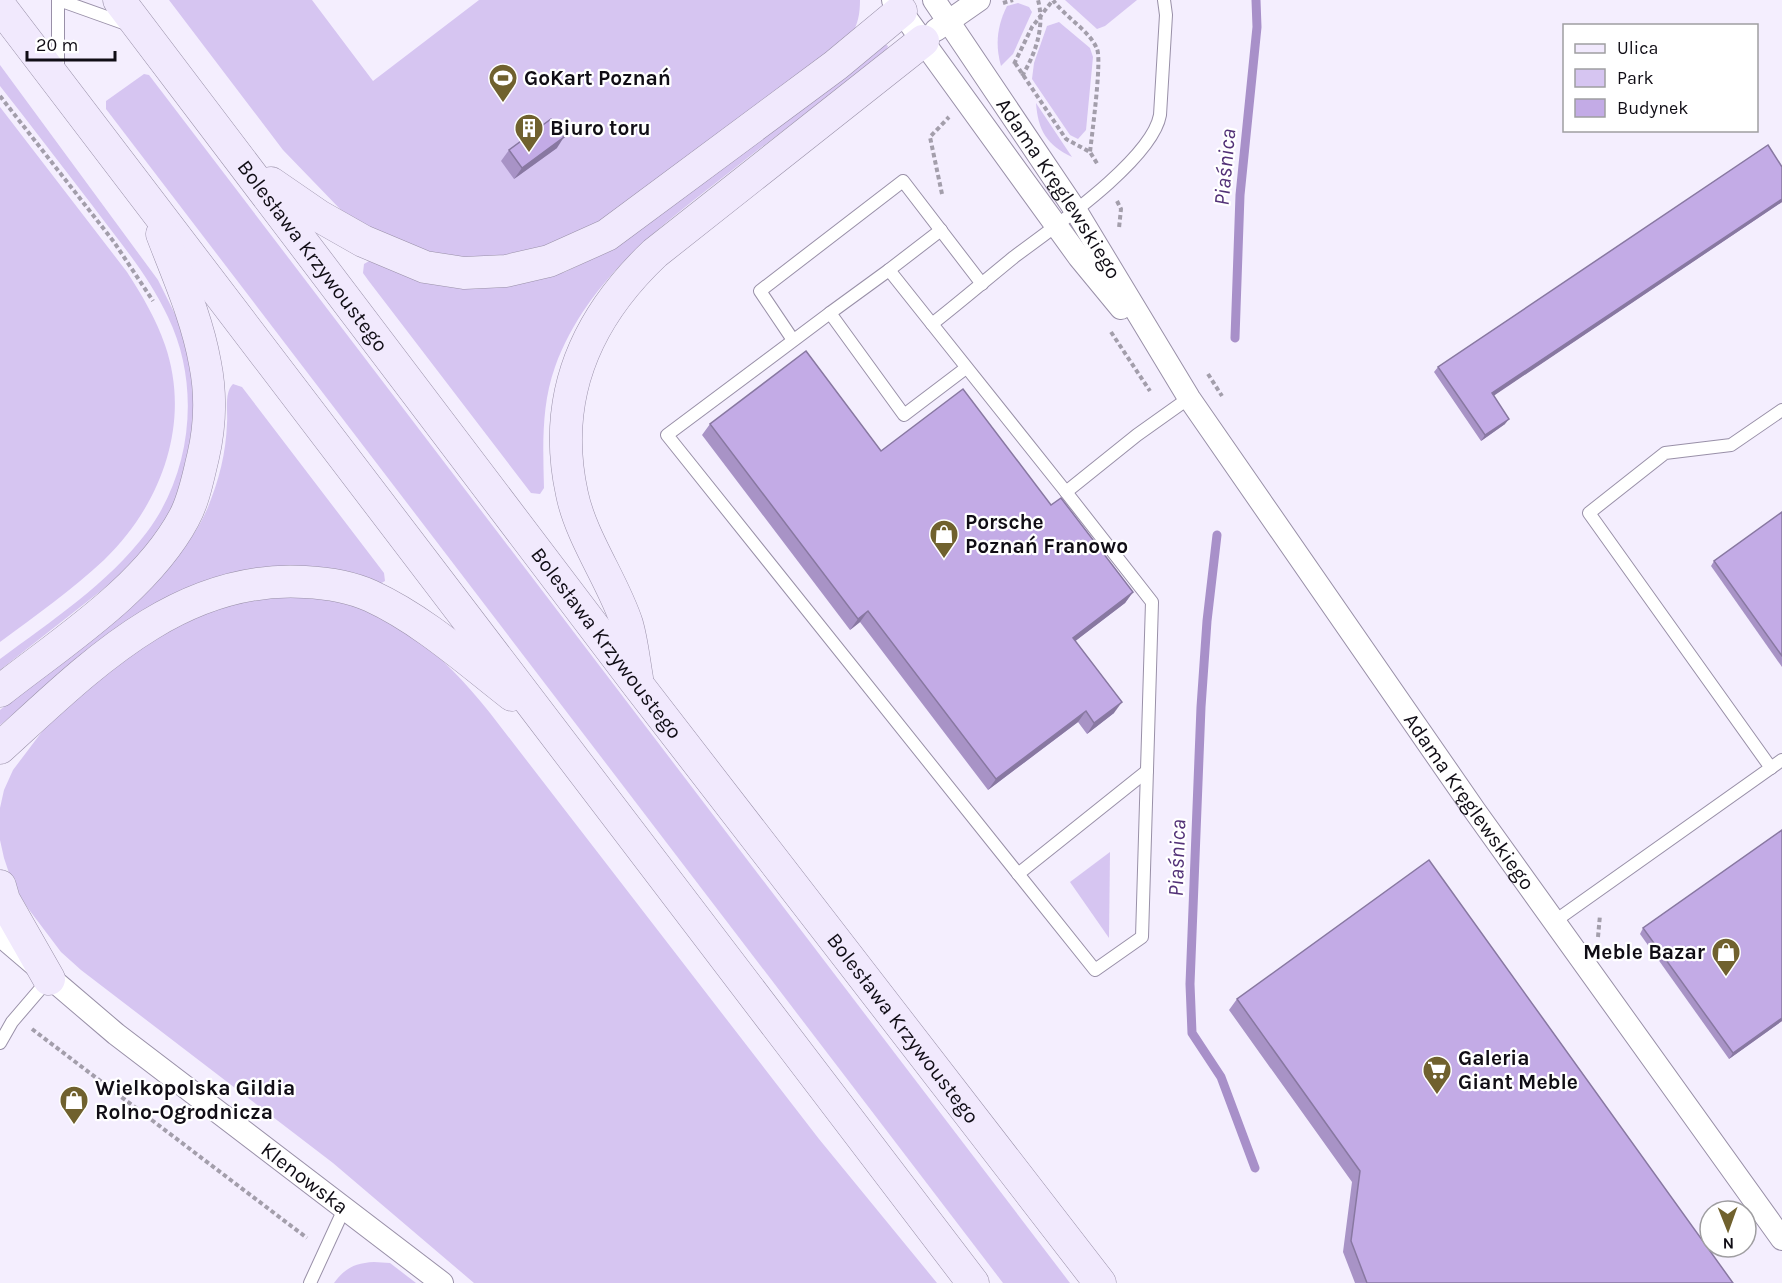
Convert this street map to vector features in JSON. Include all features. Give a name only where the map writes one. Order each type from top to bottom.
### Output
[{"type":"main road","name":"Bolesława Krzywoustego","points":[[118,0],[638,685],[1100,1279]]},
{"type":"main road","points":[[234,150],[285,194],[363,241],[425,267],[464,273],[507,271],[549,261],[607,235],[836,65],[903,4]]},
{"type":"main road","points":[[0,6],[973,1283]]},
{"type":"main road","points":[[638,685],[627,624],[602,572],[572,495],[567,420],[572,381],[580,354],[609,304],[630,276],[655,253],[923,41]]},
{"type":"main road","points":[[0,692],[129,588],[152,565],[185,516],[193,495],[207,440],[209,404],[206,364],[190,308],[150,202]]},
{"type":"main road","points":[[1,749],[114,648],[148,625],[215,592],[236,586],[268,582],[326,583],[369,595],[410,616],[546,721]]},
{"type":"main road","points":[[0,886],[4,900],[49,979]]},
{"type":"street","points":[[934,0],[948,21]]},
{"type":"street","points":[[923,41],[979,0]]},
{"type":"street","name":"Adama Kręglewskiego","points":[[903,4],[923,41],[1079,257],[1164,360]]},
{"type":"street","name":"Adama Kręglewskiego","points":[[948,21],[1076,211],[1189,398],[1554,921],[1782,1239]]},
{"type":"street","name":"Klenowska","points":[[0,935],[49,979],[125,1041],[442,1283]]},
{"type":"lane","points":[[58,85],[59,0],[141,30]]},
{"type":"lane","points":[[932,324],[1076,211],[1140,151],[1158,125],[1165,36],[1164,0]]},
{"type":"lane","points":[[793,340],[760,291],[903,181],[982,284]]},
{"type":"lane","points":[[889,270],[1152,602],[1142,937],[1095,970],[667,435],[941,231]]},
{"type":"lane","points":[[830,313],[904,415],[966,368]]},
{"type":"lane","points":[[1066,492],[1137,435],[1189,398]]},
{"type":"lane","points":[[1771,768],[1589,513],[1665,453],[1731,445],[1782,410]]},
{"type":"lane","points":[[1554,921],[1592,897],[1782,760]]},
{"type":"lane","points":[[1018,874],[1147,771]]},
{"type":"lane","points":[[0,1043],[16,1017],[49,979]]},
{"type":"lane","points":[[310,1283],[344,1209]]},
{"type":"path","points":[[1017,80],[1023,75],[1040,35],[1042,14],[1038,0]]},
{"type":"path","points":[[1053,0],[1064,15],[1088,35],[1098,51],[1090,152]]},
{"type":"path","points":[[1015,63],[1066,140],[1090,152],[1121,209],[1119,233]]},
{"type":"path","points":[[0,96],[114,243],[158,309]]},
{"type":"path","points":[[942,195],[930,137],[950,115]]},
{"type":"path","points":[[1203,367],[1228,404]]},
{"type":"path","points":[[1592,897],[1602,910],[1597,923],[1600,943]]},
{"type":"path","points":[[16,1017],[325,1252]]},
{"type":"green space","points":[[169,0],[312,0],[373,81],[479,0],[860,0],[860,10],[851,36],[590,230],[537,252],[478,260],[437,255],[359,224],[341,210],[283,150]]},
{"type":"green space","points":[[1065,0],[1137,0],[1105,26],[1097,29]]},
{"type":"green space","points":[[1018,3],[1029,7],[1032,12],[1013,54],[1001,66],[998,36],[1001,21],[1007,6]]},
{"type":"green space","points":[[1059,22],[1090,48],[1093,57],[1086,130],[1078,139],[1070,135],[1032,79],[1034,63],[1047,26]]},
{"type":"green space","points":[[885,44],[888,46],[886,52],[678,212],[606,281],[586,307],[555,367],[545,412],[544,488],[540,494],[531,493],[368,280],[363,273],[364,264],[369,261],[403,274],[527,282],[565,272],[594,258]]},
{"type":"green space","points":[[0,65],[158,280],[184,332],[195,381],[191,458],[174,506],[158,532],[121,575],[0,670],[0,659],[97,585],[132,551],[147,532],[174,483],[187,428],[188,399],[185,371],[178,343],[160,302],[123,245],[0,86]]},
{"type":"green space","points":[[144,74],[149,75],[1070,1283],[1003,1283],[106,109],[106,101]]},
{"type":"green space","points":[[1036,103],[1072,157],[1056,147],[1045,136],[1039,122]]},
{"type":"green space","points":[[0,107],[138,289],[165,345],[172,374],[175,404],[173,433],[166,461],[141,514],[124,538],[79,582],[0,642]]},
{"type":"green space","points":[[233,384],[242,387],[384,573],[385,581],[378,585],[317,570],[77,666],[0,725],[0,710],[116,618],[171,564],[193,535],[208,507],[219,476],[225,445],[227,397]]},
{"type":"green space","points":[[254,597],[314,597],[342,602],[368,611],[414,637],[454,671],[490,713],[819,1139],[937,1283],[474,1283],[333,1163],[81,970],[61,952],[27,907],[12,882],[4,858],[0,840],[0,808],[4,790],[13,770],[44,729],[97,681],[155,638],[212,609]]},
{"type":"green space","points":[[1110,852],[1109,938],[1070,882]]},
{"type":"green space","points":[[374,1262],[390,1263],[416,1283],[334,1283],[351,1267]]},
{"type":"building","name":"Biuro toru","points":[[551,119],[564,137],[522,168],[509,150]]},
{"type":"building","points":[[1768,145],[1782,167],[1782,199],[1492,393],[1509,419],[1485,435],[1438,367]]},
{"type":"building","name":"Porsche Poznań Franowo","points":[[806,351],[881,451],[963,389],[1051,505],[1061,498],[1133,592],[1073,638],[1122,702],[1094,723],[1086,711],[996,779],[868,611],[858,619],[710,424]]},
{"type":"building","points":[[1782,512],[1782,656],[1714,561]]},
{"type":"building","name":"Meble Bazar","points":[[1782,830],[1782,1018],[1733,1053],[1643,928]]},
{"type":"building","name":"Galeria Giant Meble","points":[[1429,860],[1698,1234],[1698,1259],[1716,1259],[1733,1283],[1367,1283],[1351,1241],[1360,1171],[1237,999]]},
{"type":"waterway","name":"Piaśnica","points":[[1235,338],[1240,195],[1257,27],[1256,0]]},
{"type":"waterway","name":"Piaśnica","points":[[1217,535],[1207,621],[1201,707],[1190,984],[1192,1033],[1221,1077],[1255,1168]]},
{"type":"place","name":"GoKart Poznań","points":[[503,104]]},
{"type":"place","name":"Biuro toru","points":[[529,154]]},
{"type":"place","name":"Porsche Poznań Franowo","points":[[944,560]]},
{"type":"place","name":"Meble Bazar","points":[[1726,978]]},
{"type":"place","name":"Galeria Giant Meble","points":[[1437,1096]]},
{"type":"place","name":"Wielkopolska Gildia Rolno-Ogrodnicza","points":[[74,1126]]}]
